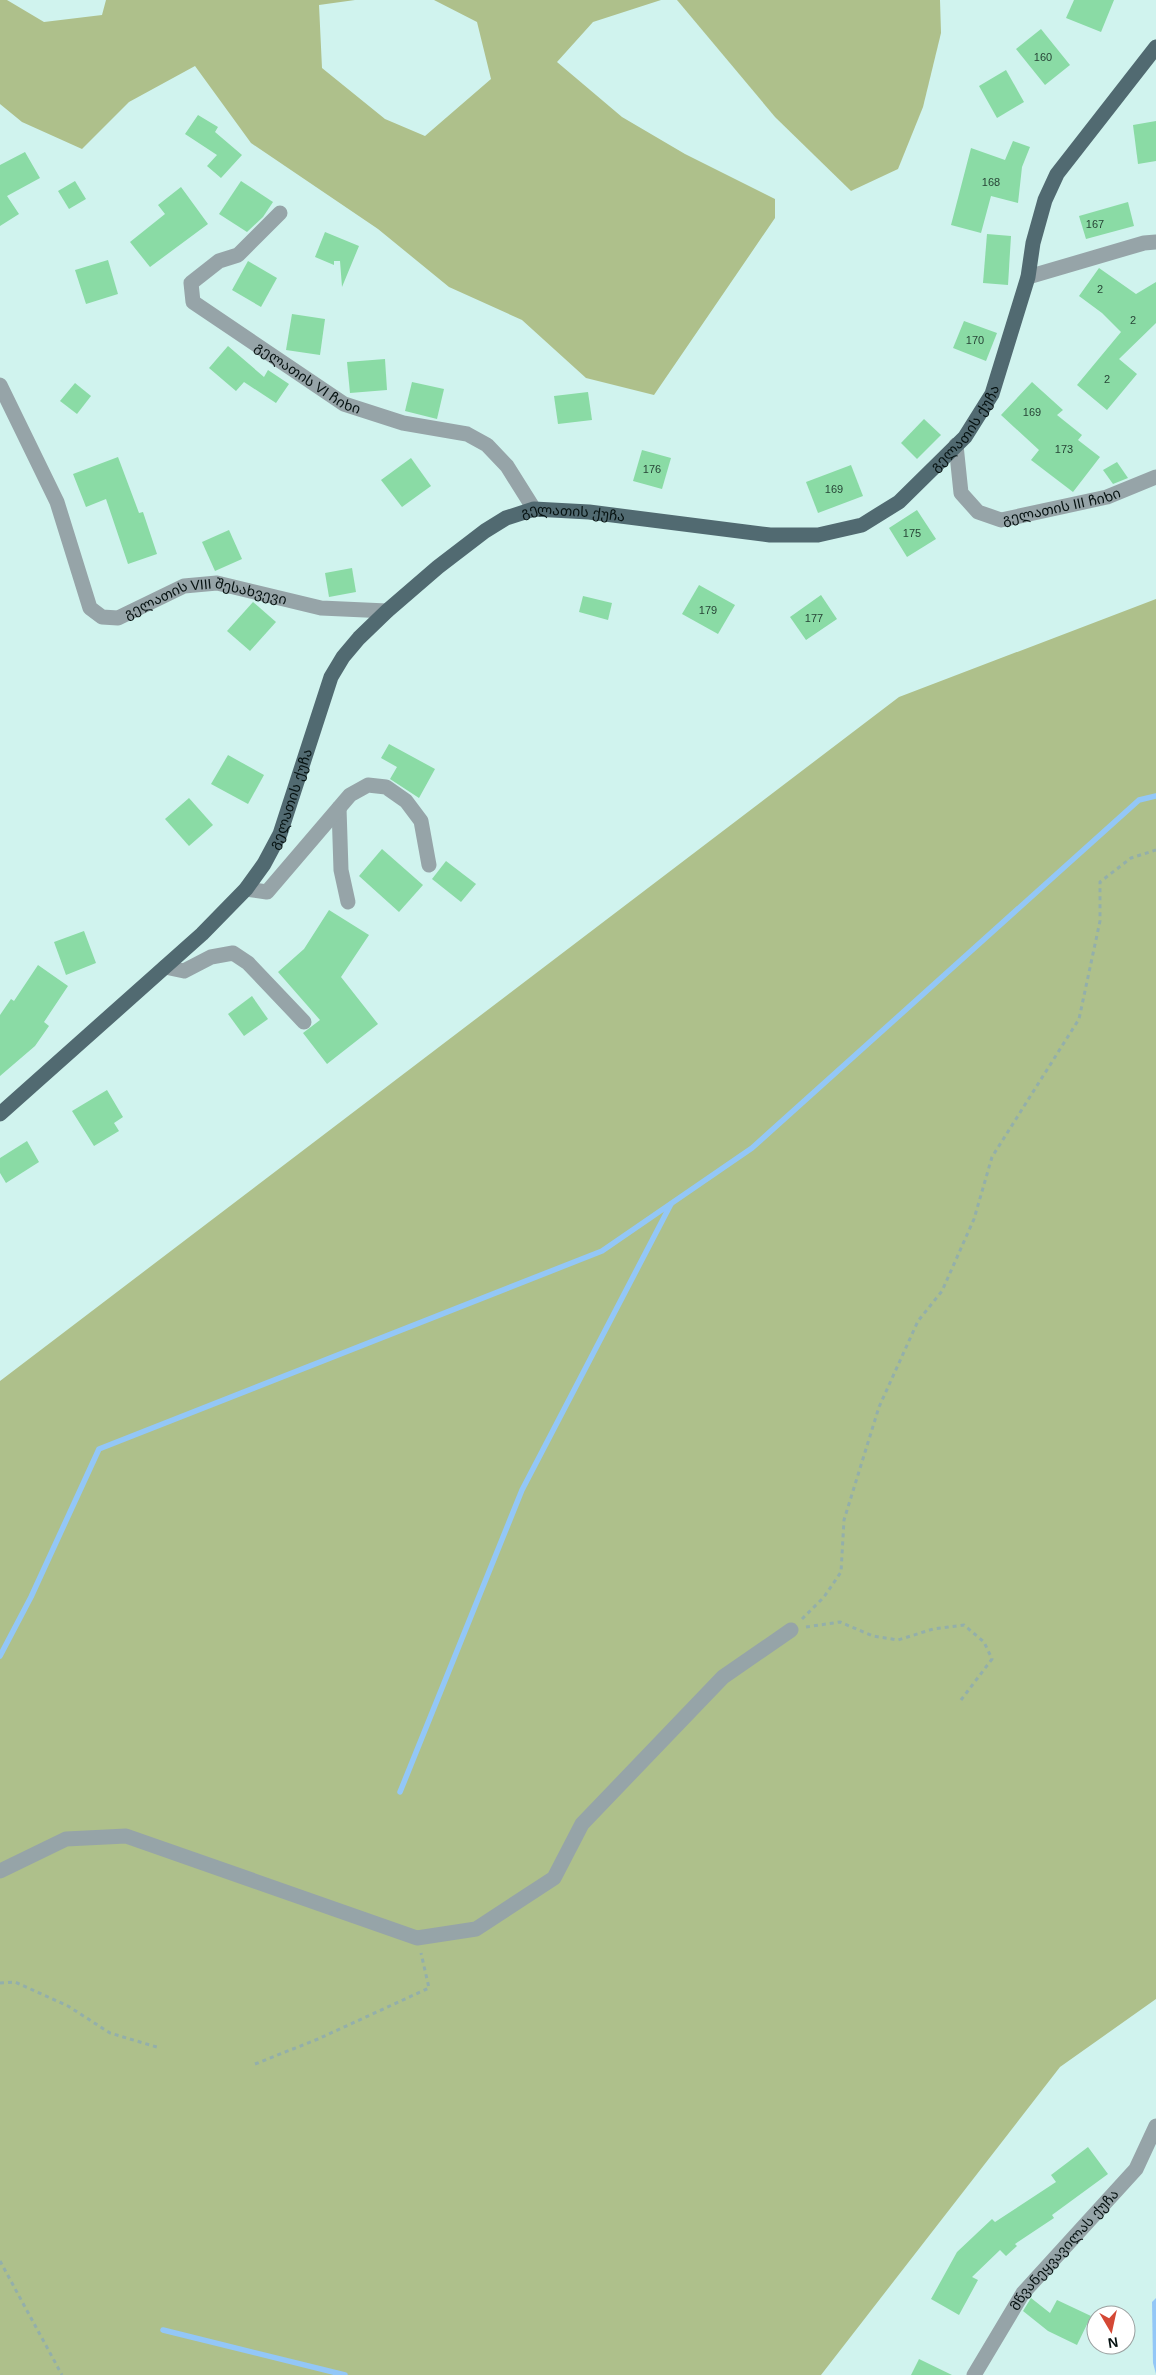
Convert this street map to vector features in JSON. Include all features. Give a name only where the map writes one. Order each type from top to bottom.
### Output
[{"type":"main road","name":"გელათის ქუჩა","points":[[0,1114],[202,934],[246,889],[264,864],[280,834],[331,677],[343,657],[388,611],[485,531],[506,518],[534,509],[589,512],[770,535],[818,535],[862,525],[899,502],[964,437],[992,394],[1028,277],[1033,243],[1046,200],[1058,174],[1156,47]]},
{"type":"street","name":"გელათის VI ჩიხი","points":[[280,213],[238,256],[219,261],[191,284],[192,302],[344,404],[404,423],[467,434],[487,445],[507,466],[534,509]]},
{"type":"street","points":[[1028,277],[1144,243],[1156,242]]},
{"type":"street","name":"გელათის VIII შესახვევი","points":[[0,385],[57,502],[90,608],[102,617],[118,618],[184,586],[218,583],[321,608],[388,611]]},
{"type":"street","name":"გელათის III ჩიხი","points":[[956,445],[961,493],[978,512],[1001,520],[1107,497],[1156,477]]},
{"type":"street","points":[[246,889],[267,892],[350,795],[368,785],[386,787],[406,801],[421,821],[429,865]]},
{"type":"street","points":[[339,808],[341,870],[348,902]]},
{"type":"street","points":[[165,967],[184,971],[211,958],[233,952],[248,963],[304,1022]]},
{"type":"street","points":[[0,1871],[66,1839],[126,1836],[417,1938],[476,1929],[554,1878],[582,1824],[723,1677],[791,1630]]},
{"type":"street","name":"მწვანეყვავილას ქუჩა","points":[[974,2375],[1023,2293],[1136,2169],[1156,2126]]},
{"type":"path","points":[[791,1630],[824,1597],[841,1572],[844,1520],[879,1407],[918,1320],[942,1291],[974,1219],[992,1157],[1078,1019],[1100,921],[1100,882],[1131,858],[1156,850]]},
{"type":"path","points":[[791,1630],[840,1622],[873,1636],[898,1640],[933,1630],[964,1625],[984,1642],[992,1659],[961,1700]]},
{"type":"path","points":[[255,2064],[318,2039],[429,1988],[417,1938]]},
{"type":"path","points":[[0,1983],[15,1982],[68,2006],[110,2033],[160,2048]]},
{"type":"path","points":[[0,2261],[62,2375]]},
{"type":"green space","points":[[0,0],[7,0],[44,22],[102,15],[106,0],[355,0],[319,5],[322,68],[385,119],[425,136],[491,79],[477,22],[434,0],[661,0],[593,22],[557,62],[622,117],[685,154],[775,199],[775,218],[654,395],[586,378],[522,320],[449,287],[378,229],[251,143],[195,66],[129,102],[82,149],[22,122],[0,104]]},
{"type":"green space","points":[[677,0],[940,0],[941,33],[923,107],[898,169],[851,191],[775,117]]},
{"type":"green space","points":[[1156,599],[1156,1999],[1060,2067],[821,2375],[0,2375],[0,1381],[899,697]]},
{"type":"water","points":[[1156,2298],[1156,2374],[1153,2363],[1152,2302]]},
{"type":"building","points":[[1074,0],[1114,0],[1101,32],[1066,18]]},
{"type":"building","points":[[1041,29],[1070,65],[1045,85],[1016,49]]},
{"type":"building","points":[[1006,70],[1024,102],[997,118],[979,86]]},
{"type":"building","points":[[198,115],[218,127],[215,132],[242,155],[221,178],[207,166],[217,155],[185,134]]},
{"type":"building","points":[[1156,121],[1156,161],[1138,164],[1133,125]]},
{"type":"building","points":[[1013,141],[1030,147],[1022,167],[1018,203],[991,196],[981,233],[951,225],[971,148],[1005,160]]},
{"type":"building","points":[[25,152],[40,178],[7,196],[19,214],[0,226],[0,165]]},
{"type":"building","points":[[75,181],[86,199],[69,209],[58,191]]},
{"type":"building","points":[[241,181],[273,202],[263,217],[247,232],[219,214]]},
{"type":"building","points":[[181,187],[208,224],[150,267],[130,242],[165,214],[158,205]]},
{"type":"building","points":[[1128,202],[1134,226],[1086,239],[1079,216]]},
{"type":"building","points":[[325,232],[359,246],[342,287],[340,261],[334,261],[334,265],[315,257]]},
{"type":"building","points":[[987,234],[1011,236],[1008,285],[983,283]]},
{"type":"building","points":[[108,260],[118,294],[86,304],[75,270]]},
{"type":"building","points":[[248,261],[277,278],[261,307],[232,290]]},
{"type":"building","points":[[1099,268],[1136,294],[1156,282],[1156,323],[1119,359],[1137,374],[1107,410],[1077,385],[1121,332],[1102,313],[1079,296]]},
{"type":"building","points":[[292,314],[325,319],[320,355],[286,350]]},
{"type":"building","points":[[964,321],[997,333],[986,361],[953,348]]},
{"type":"building","points":[[228,346],[264,377],[268,370],[289,384],[276,403],[244,382],[236,391],[209,368]]},
{"type":"building","points":[[385,359],[387,390],[350,393],[347,362]]},
{"type":"building","points":[[412,382],[444,389],[437,419],[405,411]]},
{"type":"building","points":[[1032,382],[1063,410],[1057,415],[1082,435],[1078,440],[1100,457],[1073,492],[1031,460],[1039,450],[1001,415]]},
{"type":"building","points":[[75,383],[91,396],[77,414],[60,401]]},
{"type":"building","points":[[588,392],[592,420],[558,424],[554,396]]},
{"type":"building","points":[[924,419],[941,435],[917,459],[901,443]]},
{"type":"building","points":[[642,450],[671,458],[662,489],[633,481]]},
{"type":"building","points":[[118,457],[139,513],[143,512],[157,554],[128,564],[106,499],[86,507],[73,474]]},
{"type":"building","points":[[411,458],[431,486],[402,507],[381,480]]},
{"type":"building","points":[[1117,462],[1128,478],[1113,484],[1103,470]]},
{"type":"building","points":[[851,465],[863,496],[818,513],[806,482]]},
{"type":"building","points":[[917,510],[936,539],[907,557],[889,528]]},
{"type":"building","points":[[229,530],[242,559],[215,571],[202,542]]},
{"type":"building","points":[[352,568],[356,592],[329,597],[325,573]]},
{"type":"building","points":[[699,585],[735,605],[718,634],[682,614]]},
{"type":"building","points":[[821,595],[837,619],[806,640],[790,617]]},
{"type":"building","points":[[583,596],[612,603],[608,620],[579,612]]},
{"type":"building","points":[[253,602],[276,622],[250,651],[227,631]]},
{"type":"building","points":[[389,744],[435,769],[419,798],[390,779],[397,767],[381,758]]},
{"type":"building","points":[[228,755],[264,775],[248,804],[211,784]]},
{"type":"building","points":[[189,798],[213,825],[189,846],[165,819]]},
{"type":"building","points":[[382,849],[423,885],[399,912],[359,876]]},
{"type":"building","points":[[446,861],[476,884],[461,902],[432,879]]},
{"type":"building","points":[[329,910],[369,935],[341,977],[378,1024],[327,1064],[303,1033],[320,1020],[278,972],[304,949]]},
{"type":"building","points":[[84,931],[96,963],[66,975],[54,942]]},
{"type":"building","points":[[38,965],[68,986],[44,1022],[49,1026],[35,1046],[0,1076],[0,1015],[11,999],[14,1001]]},
{"type":"building","points":[[252,996],[268,1019],[244,1036],[228,1014]]},
{"type":"building","points":[[107,1090],[123,1117],[114,1123],[119,1131],[94,1146],[72,1111]]},
{"type":"building","points":[[27,1141],[39,1162],[6,1183],[0,1173],[0,1158]]},
{"type":"building","points":[[1088,2147],[1108,2174],[1052,2215],[1054,2218],[1015,2244],[1017,2246],[1006,2256],[1000,2250],[972,2277],[978,2280],[959,2315],[931,2299],[957,2252],[992,2219],[995,2222],[1056,2182],[1051,2175]]},
{"type":"building","points":[[1031,2298],[1050,2313],[1057,2300],[1086,2314],[1086,2326],[1077,2345],[1048,2331],[1023,2311]]},
{"type":"building","points":[[919,2359],[952,2375],[911,2375]]},
{"type":"waterway","points":[[0,1656],[31,1597],[99,1449],[602,1251],[752,1148],[1139,800],[1156,796]]},
{"type":"waterway","points":[[400,1792],[522,1490],[671,1204]]},
{"type":"waterway","points":[[163,2330],[345,2375]]}]
